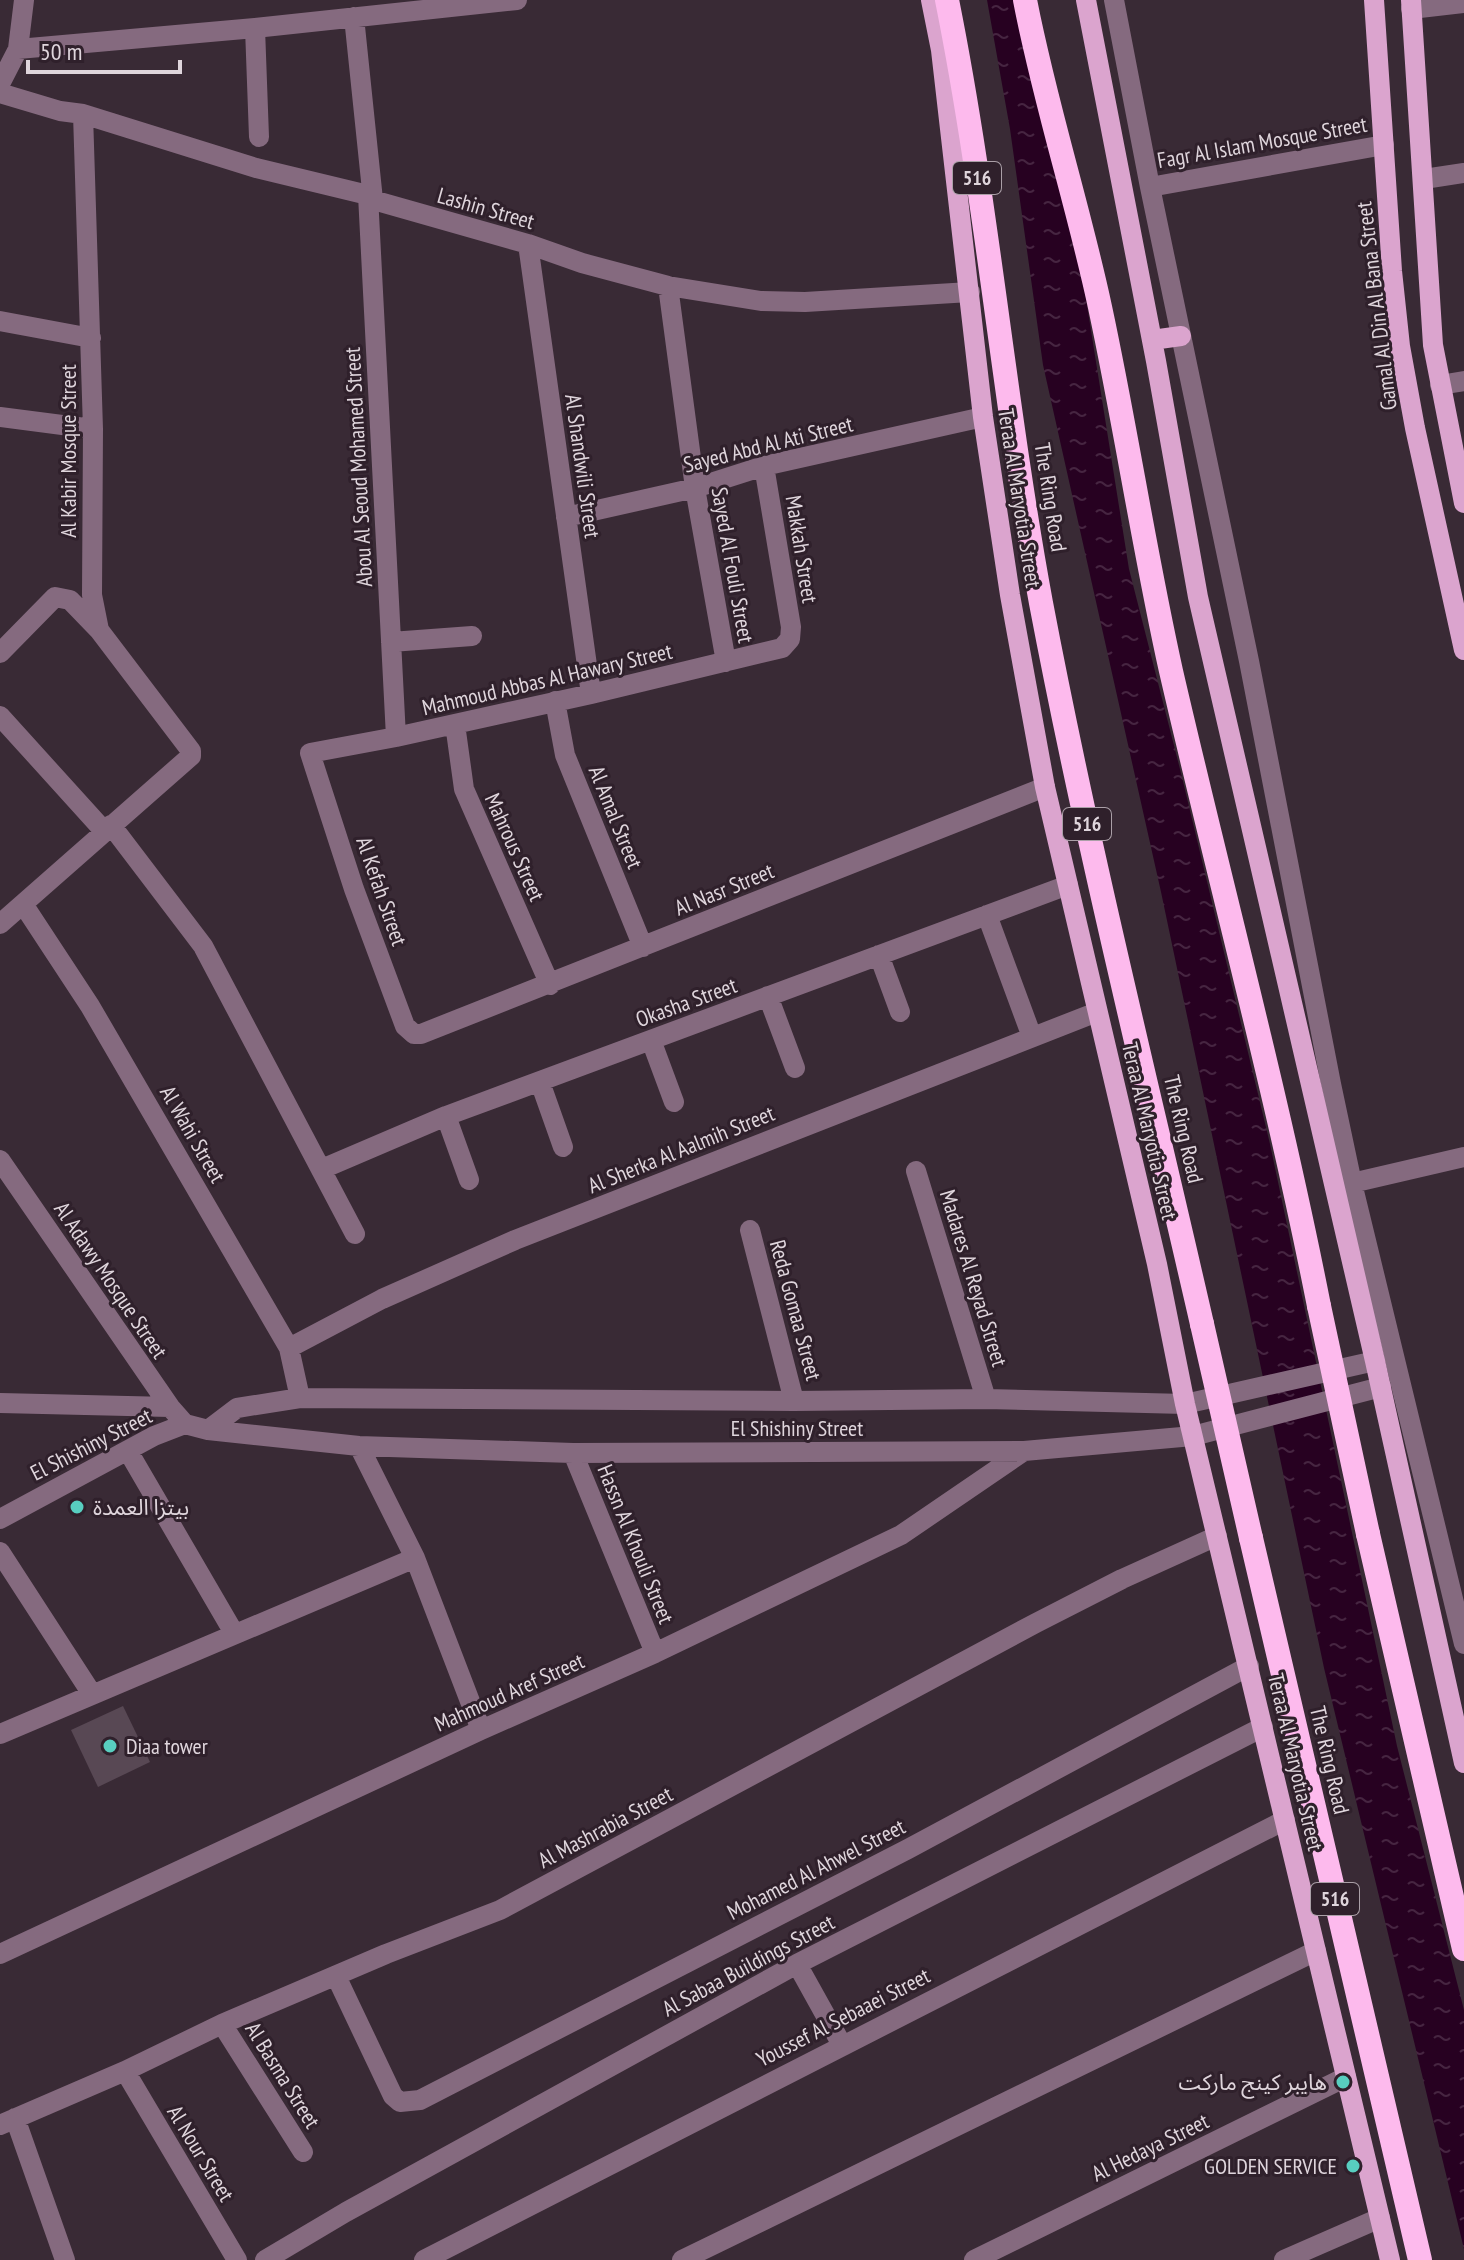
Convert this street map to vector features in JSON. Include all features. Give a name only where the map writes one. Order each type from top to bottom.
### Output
[{"type":"highway","name":"The Ring Road","points":[[947,0],[995,287],[1038,584],[1076,775],[1420,2260]]},
{"type":"highway","points":[[1025,0],[1100,305],[1170,666],[1295,1181],[1368,1534],[1464,1949]]},
{"type":"main road","name":"Teraa Al Maryotia Street","points":[[931,0],[941,50],[983,417],[1010,595],[1045,787],[1157,1264],[1194,1402],[1217,1536],[1390,2260]]},
{"type":"main road","points":[[1086,0],[1198,597],[1369,1363],[1464,1763]]},
{"type":"main road","name":"Gamal Al Din Al Bana Street","points":[[1374,0],[1400,346],[1464,650]]},
{"type":"main road","points":[[1411,5],[1433,345],[1464,503]]},
{"type":"main road","points":[[1152,340],[1181,336]]},
{"type":"street","points":[[0,84],[24,0]]},
{"type":"street","points":[[9,55],[517,0]]},
{"type":"street","points":[[1114,0],[1352,1183],[1464,1644]]},
{"type":"street","points":[[1411,5],[1464,3]]},
{"type":"street","name":"Abou Al Seoud Mohamed Street","points":[[354,17],[370,198],[396,737]]},
{"type":"street","points":[[255,28],[259,137]]},
{"type":"street","name":"Lashin Street","points":[[0,93],[60,111],[83,114],[256,168],[370,198],[668,286],[776,302],[970,292]]},
{"type":"street","name":"Al Kabir Mosque Street","points":[[83,114],[93,429],[92,595],[99,630],[191,751],[191,756],[108,828]]},
{"type":"street","name":"Fagr Al Islam Mosque Street","points":[[1150,187],[1384,145]]},
{"type":"street","points":[[1424,179],[1464,173]]},
{"type":"street","name":"Al Shandwili Street","points":[[528,244],[591,694]]},
{"type":"street","name":"Sayed Al Fouli Street","points":[[668,286],[695,488],[726,662]]},
{"type":"street","points":[[0,321],[91,338]]},
{"type":"street","points":[[1440,385],[1464,381]]},
{"type":"street","points":[[0,417],[93,429]]},
{"type":"street","name":"Sayed Abd Al Ati Street","points":[[566,517],[695,488],[764,466],[983,417]]},
{"type":"street","name":"Makkah Street","points":[[764,466],[791,627],[790,639]]},
{"type":"street","points":[[0,653],[55,597],[70,600],[99,630]]},
{"type":"street","points":[[391,642],[472,636]]},
{"type":"street","name":"Mahmoud Abbas Al Hawary Street","points":[[310,753],[396,737],[726,662],[782,648],[790,639]]},
{"type":"street","name":"Al Amal Street","points":[[555,701],[565,755],[643,947]]},
{"type":"street","points":[[0,716],[108,828],[195,933],[355,1234]]},
{"type":"street","name":"Mahrous Street","points":[[455,724],[464,789],[550,985]]},
{"type":"street","name":"Al Kefah Street","points":[[310,753],[354,889],[403,1021],[409,1030],[421,1034]]},
{"type":"street","name":"Al Nasr Street","points":[[421,1034],[1045,787]]},
{"type":"street","points":[[0,924],[108,828]]},
{"type":"street","name":"Okasha Street","points":[[322,1169],[446,1116],[1068,885]]},
{"type":"street","name":"Al Wahi Street","points":[[23,904],[90,1006],[289,1348],[300,1398]]},
{"type":"street","points":[[987,915],[1032,1037]]},
{"type":"street","points":[[879,955],[900,1012]]},
{"type":"street","points":[[768,996],[795,1068]]},
{"type":"street","name":"Al Sherka Al Aalmih Street","points":[[289,1348],[382,1299],[515,1240],[1097,1012]]},
{"type":"street","points":[[651,1040],[674,1102]]},
{"type":"street","points":[[540,1082],[563,1147]]},
{"type":"street","points":[[446,1116],[469,1180]]},
{"type":"street","points":[[1352,1183],[1464,1157]]},
{"type":"street","name":"Al Adawy Mosque Street","points":[[0,1160],[170,1407],[185,1424]]},
{"type":"street","name":"Madares Al Reyad Street","points":[[916,1171],[986,1399]]},
{"type":"street","name":"Reda Gomaa Street","points":[[750,1230],[794,1401]]},
{"type":"street","name":"El Shishiny Street","points":[[208,1430],[237,1408],[300,1398],[1194,1402],[1369,1363]]},
{"type":"street","name":"El Shishiny Street","points":[[0,1519],[185,1424],[208,1430],[359,1446],[573,1453],[1024,1451],[1201,1434],[1375,1389]]},
{"type":"street","points":[[3,1399],[170,1407]]},
{"type":"street","points":[[1142,1403],[1148,1440]]},
{"type":"street","points":[[359,1446],[415,1558],[481,1730]]},
{"type":"street","points":[[128,1451],[234,1633]]},
{"type":"street","name":"Mahmoud Aref Street","points":[[0,1954],[481,1730],[655,1653],[901,1535],[1024,1451]]},
{"type":"street","name":"Hassn Al Khouli Street","points":[[573,1453],[655,1653]]},
{"type":"street","name":"Al Mashrabia Street","points":[[8,2121],[125,2071],[222,2024],[500,1910],[1036,1623],[1122,1579],[1217,1536]]},
{"type":"street","points":[[0,1552],[92,1694]]},
{"type":"street","points":[[0,1734],[415,1558]]},
{"type":"street","name":"Mohamed Al Ahwel Street","points":[[336,1976],[388,2089],[400,2102],[420,2100],[908,1849],[1249,1666]]},
{"type":"street","name":"Al Sabaa Buildings Street","points":[[265,2260],[346,2212],[797,1964],[1263,1727]]},
{"type":"street","name":"Youssef Al Sebaaei Street","points":[[424,2260],[1285,1820]]},
{"type":"street","points":[[682,2260],[1316,1951]]},
{"type":"street","points":[[797,1964],[842,2045]]},
{"type":"street","name":"Al Basma Street","points":[[222,2024],[303,2152]]},
{"type":"street","name":"Al Nour Street","points":[[125,2071],[237,2260]]},
{"type":"street","name":"Al Hedaya Street","points":[[977,2259],[1346,2077]]},
{"type":"street","points":[[8,2121],[65,2260]]},
{"type":"street","points":[[1284,2260],[1380,2218]]},
{"type":"water","points":[[987,0],[1032,0],[1054,98],[1129,569],[1270,1144],[1397,1746],[1464,2010],[1464,2249],[1324,1668],[1161,892],[1043,365],[1010,129]]},
{"type":"building","name":"Diaa tower","points":[[123,1706],[150,1762],[98,1787],[71,1730]]},
{"type":"place","name":"بيتزا العمدة","points":[[77,1507]]},
{"type":"place","name":"Diaa tower","points":[[110,1746]]},
{"type":"place","name":"هايبر كينج ماركت","points":[[1343,2082]]},
{"type":"place","name":"GOLDEN SERVICE","points":[[1353,2166]]}]
